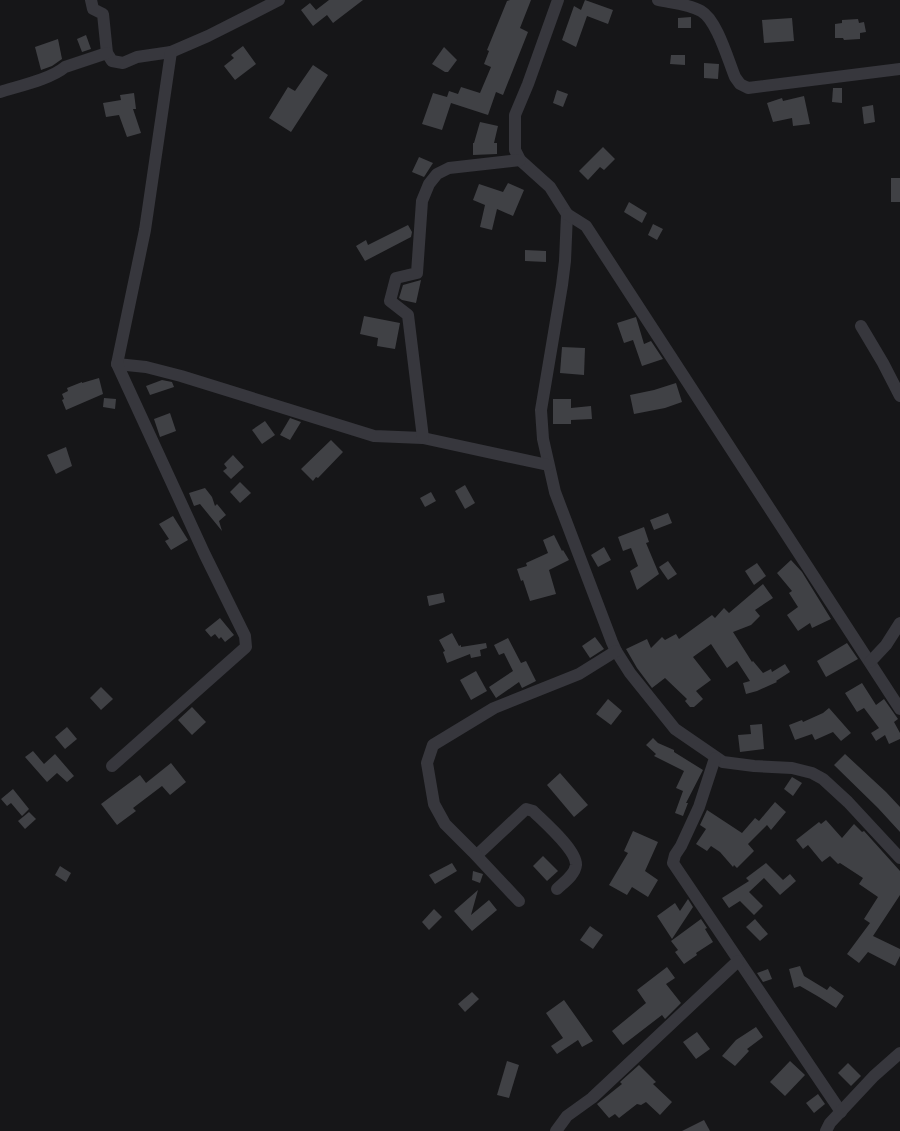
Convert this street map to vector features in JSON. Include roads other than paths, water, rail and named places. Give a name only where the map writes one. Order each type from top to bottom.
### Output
[{"type":"street","points":[[91,0],[93,9],[103,14],[107,53],[112,60],[123,62],[171,52],[208,36],[279,0]]},
{"type":"street","points":[[558,0],[528,84],[515,114],[515,150],[520,160],[550,187],[567,214],[586,226],[900,709]]},
{"type":"street","points":[[658,0],[691,7],[703,12],[711,21],[735,77],[740,84],[748,88],[900,69]]},
{"type":"street","points":[[112,766],[246,647],[245,636],[205,555],[117,364],[145,230],[171,52]]},
{"type":"street","points":[[0,92],[107,53]]},
{"type":"street","points":[[423,438],[408,315],[390,302],[396,278],[416,273],[422,201],[429,184],[437,174],[449,168],[520,160]]},
{"type":"street","points":[[567,214],[565,261],[541,410],[543,438],[554,492],[616,652],[675,729],[723,762],[792,768],[812,773],[833,787],[900,858]]},
{"type":"street","points":[[861,326],[900,396]]},
{"type":"street","points":[[117,364],[146,367],[182,376],[374,436],[423,438],[548,465]]},
{"type":"street","points":[[870,662],[886,645],[900,623]]},
{"type":"street","points":[[518,901],[477,855],[445,824],[434,804],[427,763],[433,745],[494,708],[579,674],[616,652]]},
{"type":"street","points":[[715,758],[699,807],[675,855],[673,863],[840,1112]]},
{"type":"street","points":[[477,855],[520,814],[526,810],[533,811],[574,856],[576,866],[570,876],[557,889]]},
{"type":"street","points":[[556,1131],[567,1116],[592,1098],[738,961]]},
{"type":"street","points":[[826,1131],[830,1123],[874,1076],[900,1053]]}]
